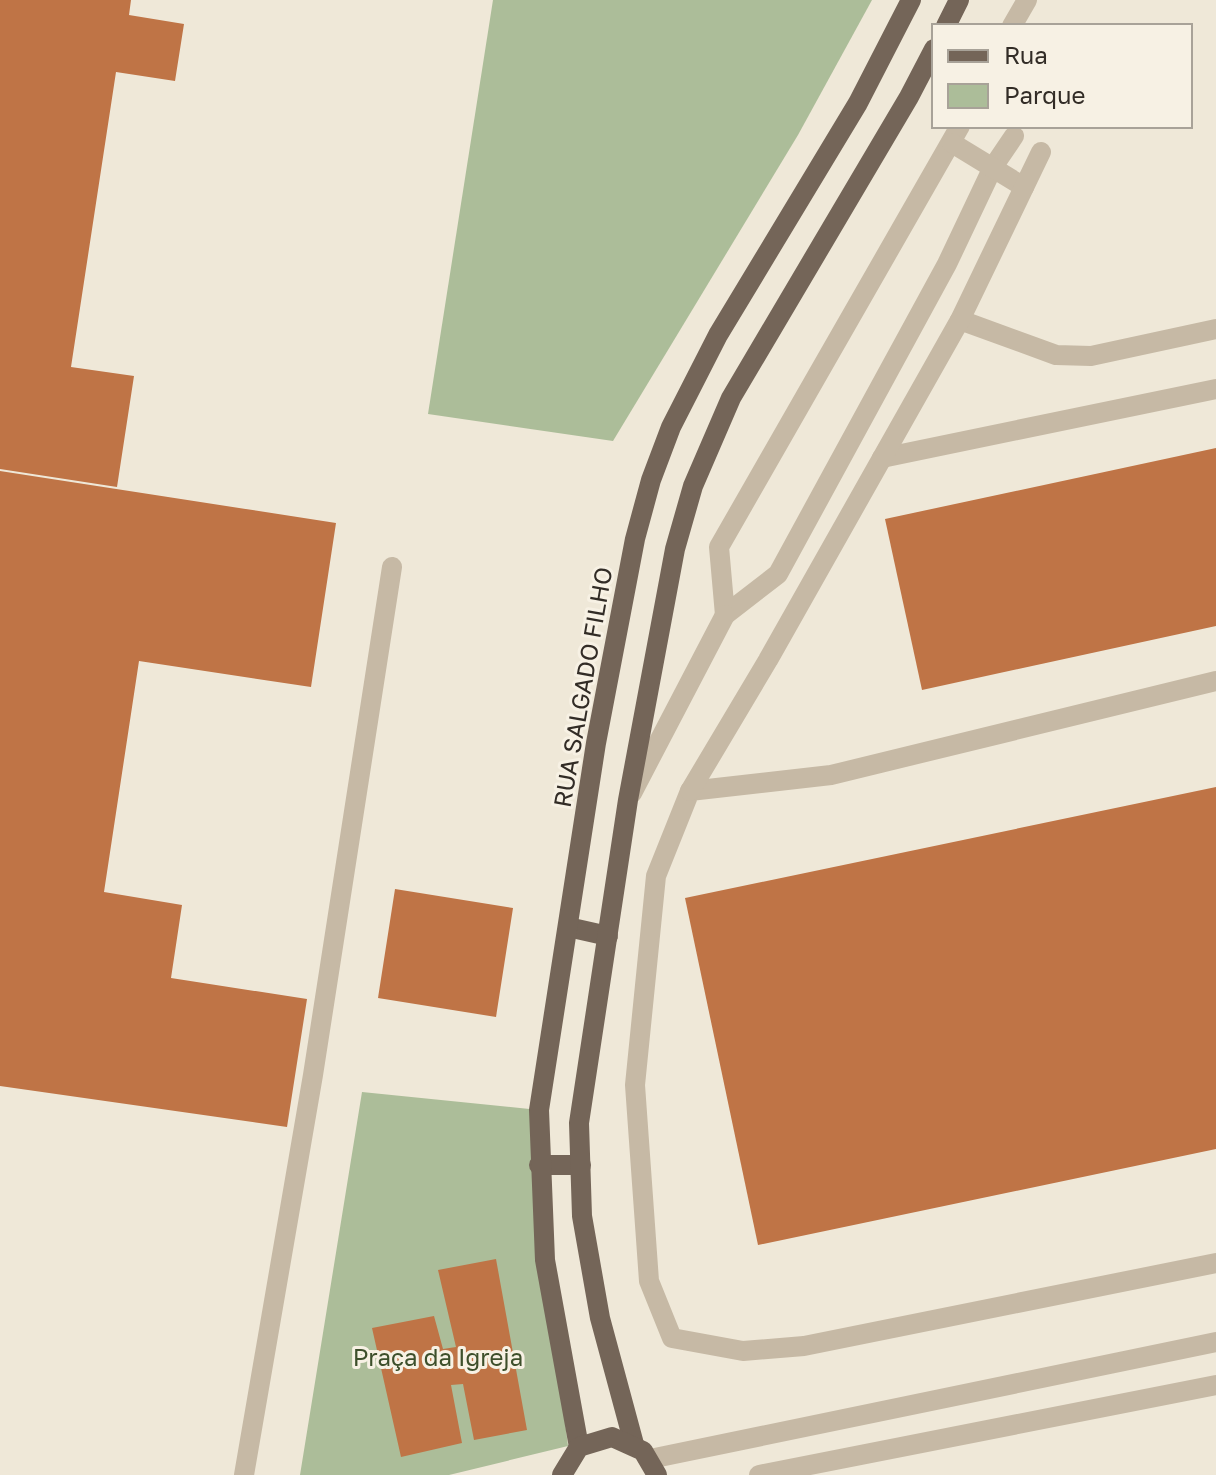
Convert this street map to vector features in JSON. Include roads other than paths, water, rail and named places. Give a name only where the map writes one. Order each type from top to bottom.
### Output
[{"type":"main road","name":"RUA SALGADO FILHO","points":[[579,1447],[545,1260],[539,1110],[622,605],[651,480],[671,427],[718,335],[858,103],[911,0]]},
{"type":"main road","points":[[947,24],[959,0]]},
{"type":"main road","points":[[653,1467],[634,1444],[600,1318],[582,1216],[579,1123],[628,800],[675,549],[711,439],[773,324],[909,97],[932,53]]},
{"type":"main road","points":[[568,927],[608,936]]},
{"type":"main road","points":[[539,1165],[581,1165]]},
{"type":"main road","points":[[562,1475],[579,1447],[612,1437],[634,1444]]},
{"type":"street","points":[[1013,24],[1027,0]]},
{"type":"street","points":[[725,615],[719,547],[956,134],[993,167],[1024,187]]},
{"type":"street","points":[[628,800],[725,615],[778,574],[947,264],[993,167],[1014,136]]},
{"type":"street","points":[[1041,152],[960,320],[690,791],[656,876],[635,1085],[649,1281],[672,1338],[743,1351],[804,1346],[1216,1263]]},
{"type":"street","points":[[960,320],[1056,355],[1091,356],[1216,329]]},
{"type":"street","points":[[882,458],[1216,389]]},
{"type":"street","points":[[244,1475],[313,1075],[392,567]]},
{"type":"street","points":[[690,791],[831,775],[1216,681]]},
{"type":"street","points":[[653,1467],[1216,1342]]},
{"type":"street","points":[[759,1475],[1216,1385]]},
{"type":"park label","name":"Praça da Igreja","points":[[438,1356]]}]
